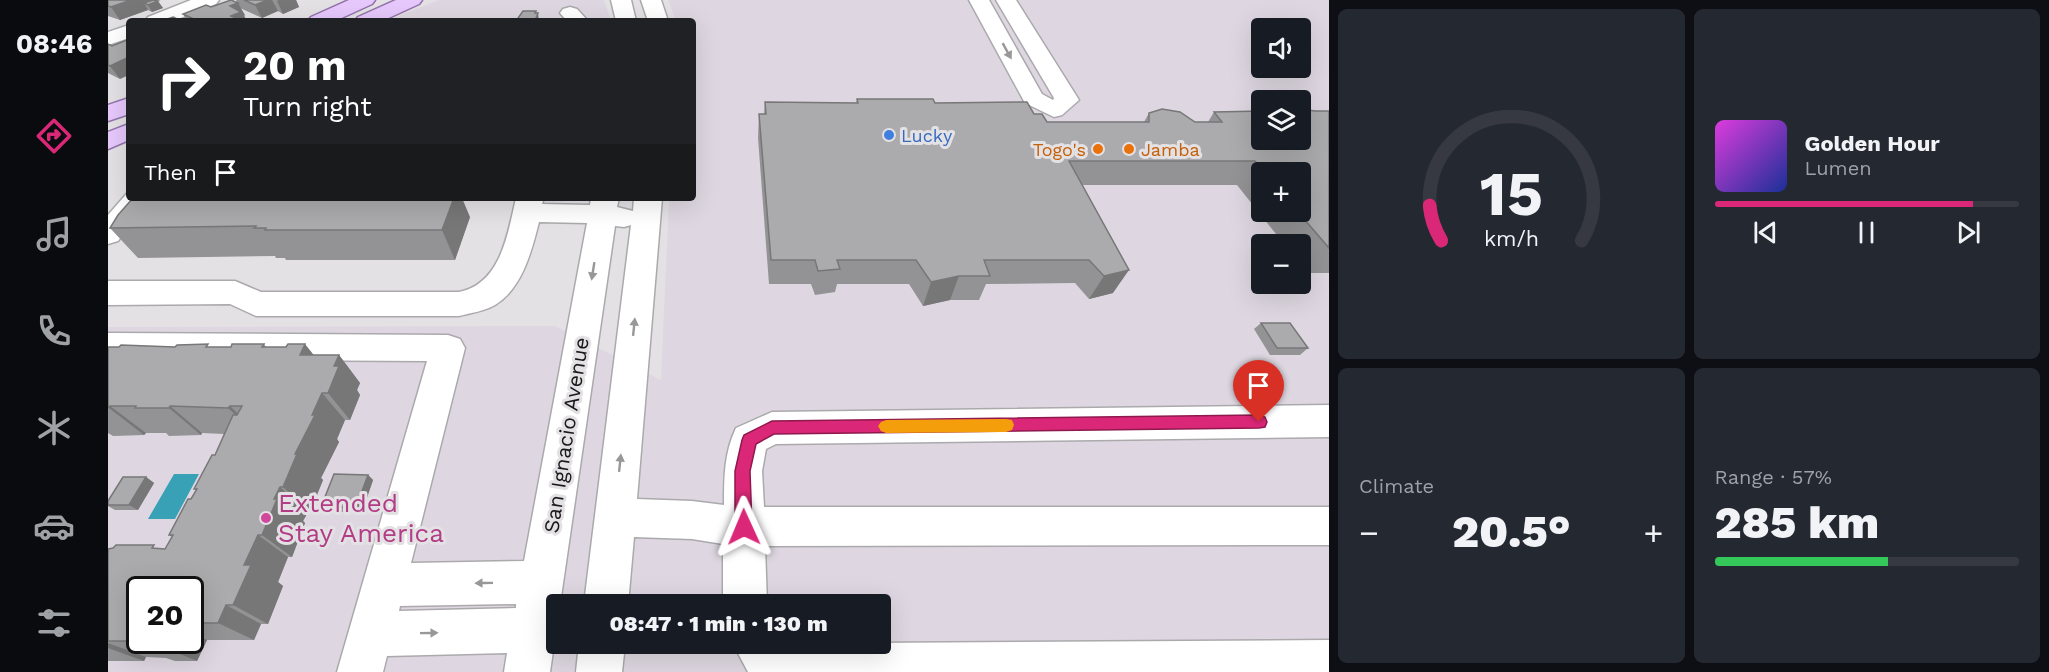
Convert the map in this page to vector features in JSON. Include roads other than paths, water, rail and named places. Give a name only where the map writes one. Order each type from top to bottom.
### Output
[{"type":"main road","points":[[325,18],[365,0]]},
{"type":"main road","points":[[372,18],[412,0]]},
{"type":"main road","points":[[108,114],[126,106]]},
{"type":"main road","points":[[108,141],[126,132]]},
{"type":"street","points":[[163,18],[209,0]]},
{"type":"street","points":[[621,0],[625,18]]},
{"type":"street","points":[[654,0],[657,18]]},
{"type":"street","points":[[979,0],[1033,98],[1054,110],[1067,100],[1006,0]]},
{"type":"street","points":[[108,39],[126,32]]},
{"type":"street","points":[[108,234],[135,201]]},
{"type":"street","points":[[108,293],[236,292],[256,304],[459,304],[487,296],[501,285],[528,206],[604,206],[647,210],[607,594]]},
{"type":"street","name":"San Ignacio Avenue","points":[[530,651],[604,206]]},
{"type":"street","points":[[109,347],[448,348],[366,653],[530,651]]},
{"type":"street","points":[[745,594],[742,471],[749,440],[772,428],[1329,421]]},
{"type":"street","points":[[615,517],[692,520],[744,527],[1329,526]]},
{"type":"street","points":[[385,585],[542,582]]},
{"type":"street","points":[[599,672],[601,654]]},
{"type":"street","points":[[763,654],[773,668],[1329,663]]},
{"type":"water","points":[[174,474],[199,474],[175,519],[148,519]]},
{"type":"place","name":"Lucky","points":[[889,135]]},
{"type":"place","name":"Togo's","points":[[1098,149]]},
{"type":"place","name":"Jamba","points":[[1129,149]]},
{"type":"place","name":"Extended Stay America","points":[[266,518]]}]
